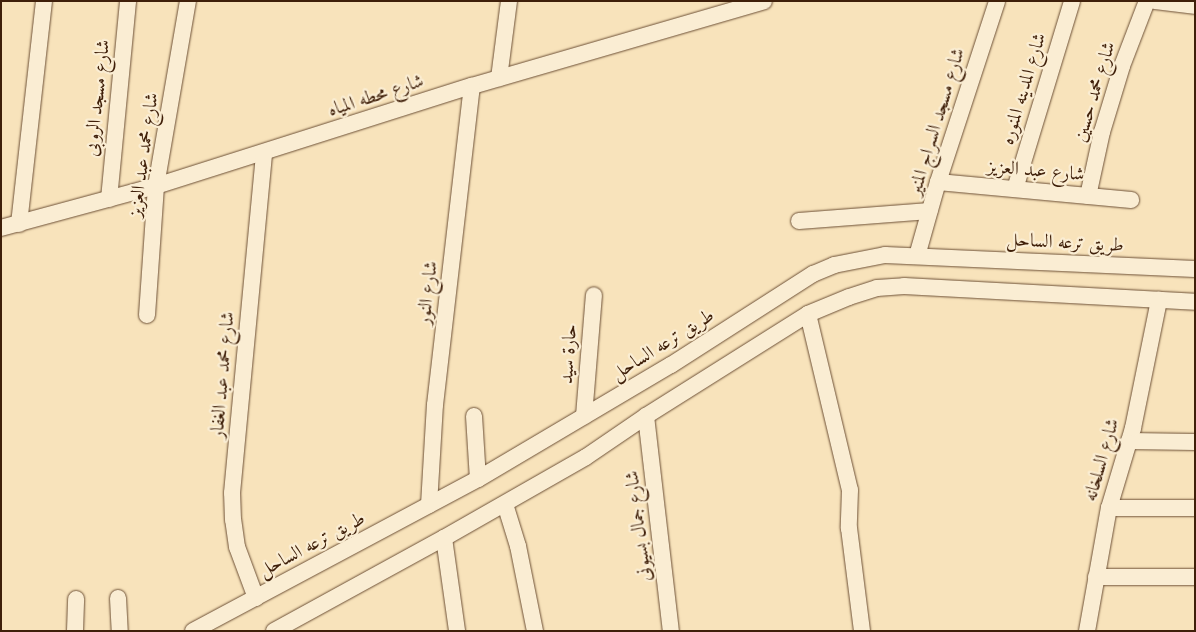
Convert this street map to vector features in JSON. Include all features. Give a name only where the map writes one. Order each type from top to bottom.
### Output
[{"type":"street","points":[[18,224],[44,1]]},
{"type":"street","name":"شارع مسجد الروبى","points":[[109,199],[128,1]]},
{"type":"street","name":"شارع محمد عبد العزيز","points":[[147,315],[156,186],[188,1]]},
{"type":"street","points":[[498,78],[509,1]]},
{"type":"street","name":"شارع محطه المياه","points":[[1,228],[156,186],[498,78],[764,1]]},
{"type":"street","name":"شارع مسجد السراج المنير","points":[[917,256],[938,182],[997,1]]},
{"type":"street","name":"شارع المدينه المنوره","points":[[1015,189],[1072,1]]},
{"type":"street","name":"شارع محمد حسين","points":[[1088,196],[1102,132],[1122,66],[1147,1]]},
{"type":"street","points":[[1154,1],[1195,6]]},
{"type":"street","name":"شارع النور","points":[[429,506],[435,405],[472,86]]},
{"type":"street","name":"شارع محمد عبد الغفار","points":[[256,598],[237,547],[232,493],[264,153]]},
{"type":"street","name":"شارع عبد العزيز","points":[[938,182],[1131,200]]},
{"type":"street","points":[[798,221],[930,211]]},
{"type":"street","name":"طريق ترعه الساحل","points":[[193,631],[478,479],[671,365],[813,274],[834,264],[872,256],[917,256],[1195,269]]},
{"type":"street","points":[[278,630],[586,457],[646,416],[808,314],[849,297],[877,288],[904,286],[1195,302]]},
{"type":"street","name":"حارة سيد","points":[[584,416],[594,295]]},
{"type":"street","name":"شارع السلخانه","points":[[1087,631],[1108,508],[1129,441],[1159,300]]},
{"type":"street","points":[[808,314],[850,490],[849,528],[862,631]]},
{"type":"street","points":[[474,416],[478,479]]},
{"type":"street","name":"شارع جمال بسيونى","points":[[646,416],[671,631]]},
{"type":"street","points":[[1129,441],[1195,442]]},
{"type":"street","points":[[505,504],[518,546],[535,631]]},
{"type":"street","points":[[1108,508],[1195,508]]},
{"type":"street","points":[[444,538],[457,631]]},
{"type":"street","points":[[1096,577],[1195,577]]},
{"type":"street","points":[[118,598],[120,631]]},
{"type":"street","points":[[75,631],[76,599]]}]
